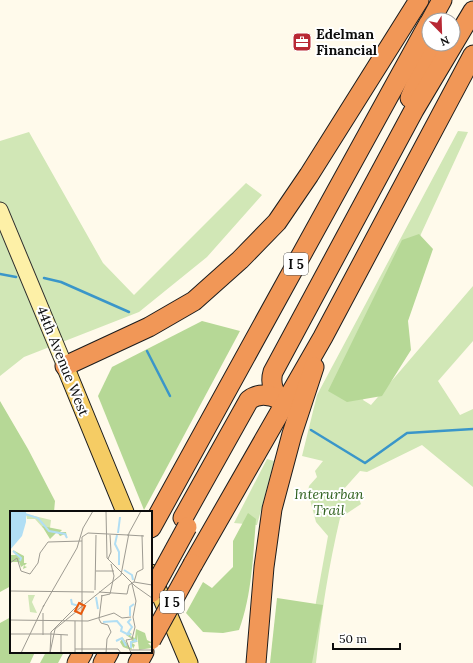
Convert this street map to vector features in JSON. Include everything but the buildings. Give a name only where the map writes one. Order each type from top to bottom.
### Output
[{"type":"highway","points":[[65,366],[149,328],[194,301],[240,260],[277,222],[309,175],[419,0]]},
{"type":"highway","points":[[435,12],[442,0]]},
{"type":"highway","points":[[447,12],[452,0]]},
{"type":"highway","points":[[152,591],[185,522],[228,445],[249,400],[257,395],[266,394],[279,399],[271,393],[266,386],[263,372],[264,367],[291,329],[414,110],[473,11]]},
{"type":"highway","name":"I 5","points":[[152,526],[421,38]]},
{"type":"highway","points":[[291,329],[406,107],[430,52]]},
{"type":"highway","name":"I 5","points":[[152,638],[323,337],[473,55]]},
{"type":"highway","points":[[256,663],[263,574],[272,509],[288,449],[323,337]]},
{"type":"highway","points":[[152,572],[185,522]]},
{"type":"highway","points":[[77,663],[82,653]]},
{"type":"highway","points":[[103,663],[108,653]]},
{"type":"highway","points":[[113,663],[118,653]]},
{"type":"main road","name":"44th Avenue West","points":[[0,210],[125,511]]},
{"type":"main road","points":[[152,576],[189,663]]},
{"type":"green space","name":"Interurban Trail","points":[[458,131],[468,132],[421,234],[363,400],[371,405],[473,286],[473,341],[438,381],[460,415],[473,409],[473,487],[422,445],[367,472],[360,471],[343,490],[357,494],[361,504],[340,518],[332,554],[320,626],[316,663],[305,663],[328,536],[316,522],[308,492],[309,486],[317,477],[315,471],[323,461],[302,456],[317,395]]},
{"type":"green space","points":[[29,132],[103,263],[134,295],[246,183],[262,195],[207,257],[139,312],[24,357],[0,376],[0,141]]},
{"type":"green space","points":[[419,234],[433,249],[408,321],[411,350],[382,396],[347,402],[328,391],[402,240]]},
{"type":"green space","points":[[202,321],[240,331],[144,510],[98,396],[112,367]]},
{"type":"green space","points":[[0,401],[28,449],[55,501],[54,511],[10,511],[10,587],[0,592]]},
{"type":"green space","points":[[267,459],[274,461],[257,525],[234,523]]},
{"type":"green space","points":[[248,513],[256,519],[254,547],[247,603],[239,630],[223,633],[203,632],[186,613],[203,582],[212,588],[233,567],[233,541]]},
{"type":"green space","points":[[277,598],[323,605],[312,663],[270,663]]},
{"type":"green space","points":[[10,618],[10,653],[35,653],[30,663],[0,663],[0,623]]},
{"type":"green space","points":[[45,653],[63,653],[58,663],[40,663]]},
{"type":"waterway","points":[[0,274],[16,277]]},
{"type":"waterway","points":[[44,278],[61,282],[129,312]]},
{"type":"waterway","points":[[147,351],[170,396]]},
{"type":"waterway","points":[[311,430],[365,463],[407,433],[473,429]]},
{"type":"place","name":"Edelman Financial","points":[[302,42]]}]
